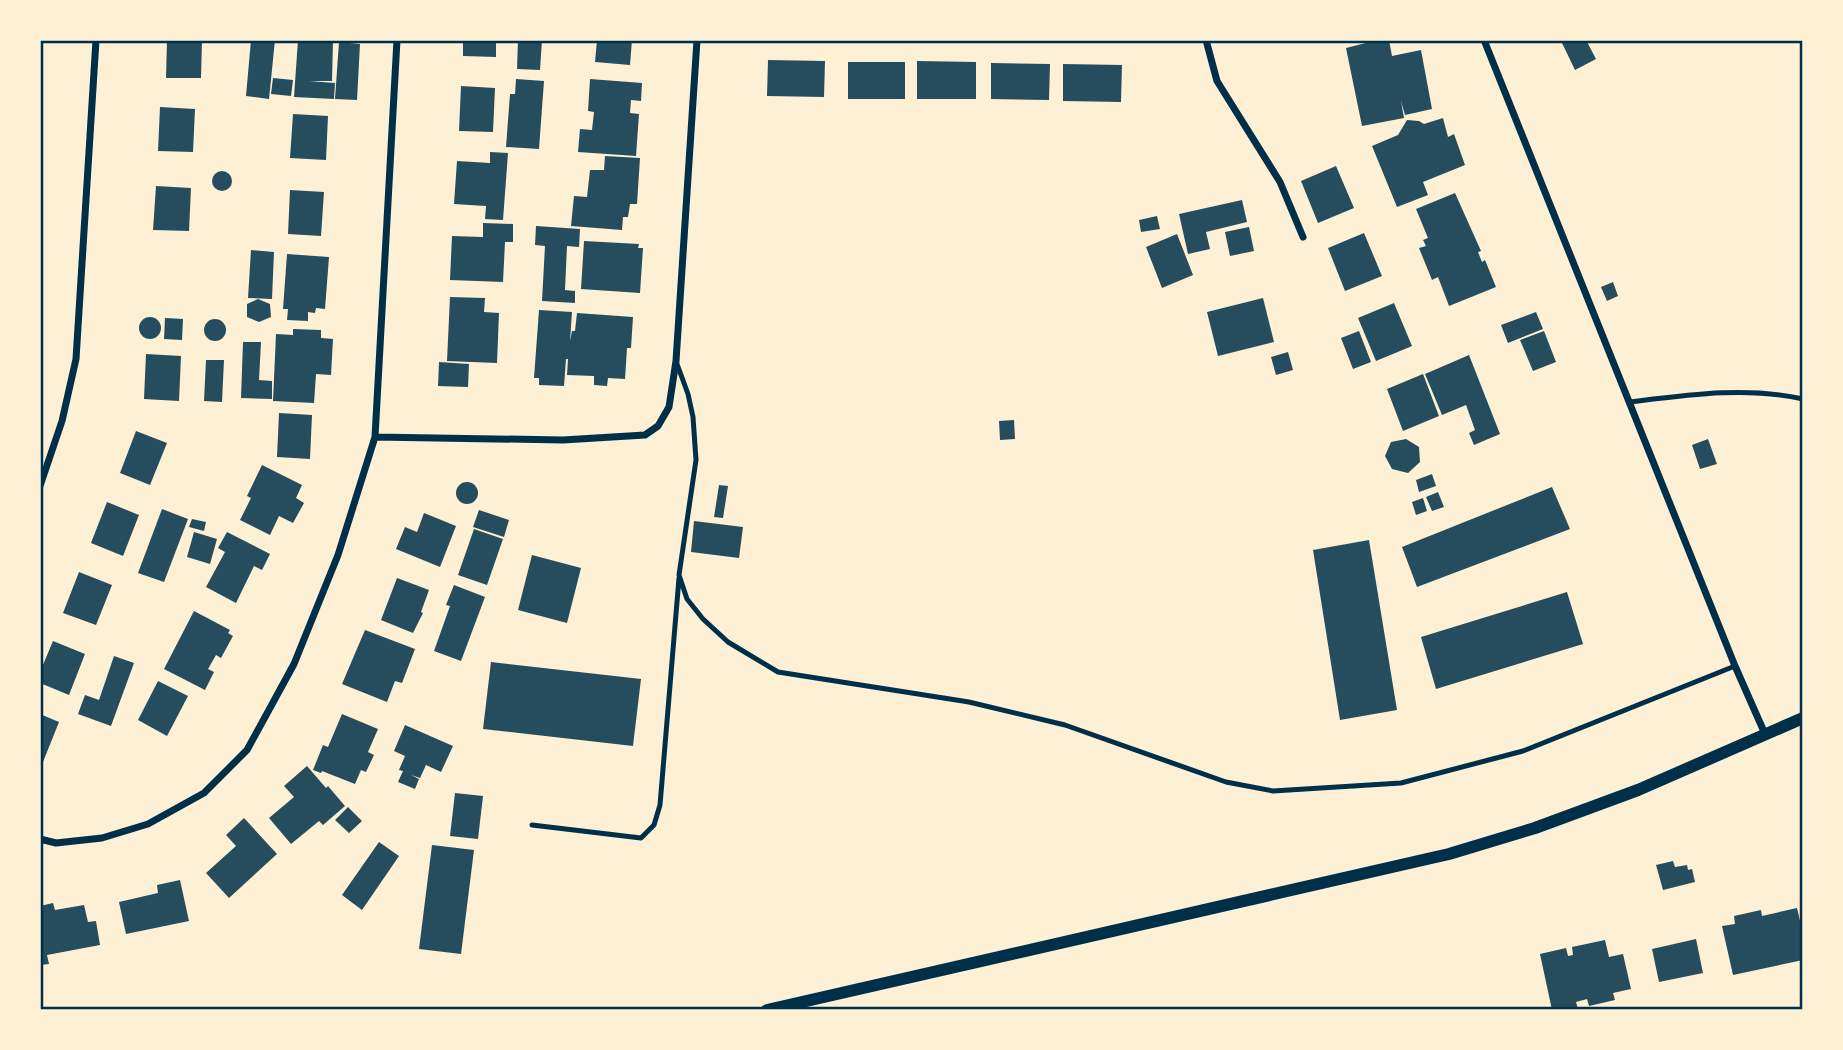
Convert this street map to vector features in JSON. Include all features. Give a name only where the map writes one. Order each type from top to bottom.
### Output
[{"type":"street","points":[[40,486],[62,421],[76,359],[96,40]]},
{"type":"street","points":[[40,839],[56,843],[102,838],[148,824],[204,793],[247,750],[294,664],[338,555],[375,437],[397,40]]},
{"type":"street","points":[[375,437],[563,440],[645,435],[658,426],[669,407],[676,361],[696,40]]},
{"type":"street","points":[[1206,40],[1217,81],[1280,183],[1303,237]]},
{"type":"street","points":[[1484,40],[1735,666],[1765,734]]},
{"type":"street","points":[[767,1010],[1449,854],[1535,828],[1638,790],[1803,718]]},
{"type":"lane","points":[[532,825],[641,838],[654,824],[660,804],[679,575],[696,460],[693,417],[676,361]]},
{"type":"lane","points":[[1630,402],[1735,393],[1778,393],[1803,399]]},
{"type":"lane","points":[[679,575],[687,599],[703,619],[728,642],[778,672],[981,705],[1065,725],[1226,782],[1273,791],[1401,783],[1523,751],[1735,666]]},
{"type":"building","points":[[167,40],[202,40],[201,78],[166,78]]},
{"type":"building","points":[[251,40],[275,40],[269,99],[246,96]]},
{"type":"building","points":[[298,40],[333,41],[332,81],[309,81],[335,83],[334,99],[294,97]]},
{"type":"building","points":[[463,40],[496,40],[496,57],[463,56]]},
{"type":"building","points":[[518,40],[542,40],[540,70],[517,69]]},
{"type":"building","points":[[597,40],[632,40],[630,65],[595,62]]},
{"type":"building","points":[[1389,40],[1392,56],[1421,50],[1432,109],[1405,115],[1401,101],[1404,118],[1362,126],[1346,48]]},
{"type":"building","points":[[1567,40],[1586,40],[1596,59],[1575,70],[1562,43]]},
{"type":"building","points":[[339,42],[360,44],[357,100],[335,99]]},
{"type":"building","points":[[768,60],[825,61],[824,97],[767,96]]},
{"type":"building","points":[[917,61],[976,62],[976,99],[917,99]]},
{"type":"building","points":[[848,62],[905,62],[905,99],[848,99]]},
{"type":"building","points":[[991,63],[1050,64],[1049,100],[991,99]]},
{"type":"building","points":[[1063,64],[1122,65],[1121,102],[1063,101]]},
{"type":"building","points":[[273,78],[293,80],[291,96],[271,94]]},
{"type":"building","points":[[516,79],[544,81],[539,149],[506,147],[510,94],[515,94]]},
{"type":"building","points":[[590,79],[642,83],[641,101],[631,100],[630,113],[639,114],[636,156],[578,152],[580,129],[592,130],[594,112],[588,111]]},
{"type":"building","points":[[461,86],[495,88],[493,132],[459,131]]},
{"type":"building","points":[[160,107],[195,109],[193,152],[158,151]]},
{"type":"building","points":[[293,114],[328,116],[326,160],[290,158]]},
{"type":"building","points":[[1443,118],[1448,137],[1454,134],[1465,165],[1423,182],[1428,195],[1397,207],[1372,146],[1398,135],[1407,120],[1424,124]]},
{"type":"building","points":[[490,152],[508,153],[503,220],[485,219],[486,206],[454,204],[457,161],[490,163]]},
{"type":"building","points":[[605,156],[640,158],[637,204],[630,204],[628,217],[623,217],[622,230],[571,226],[574,196],[587,197],[590,170],[604,170]]},
{"type":"building","points":[[1336,166],[1354,208],[1318,223],[1301,181]]},
{"type":"building","points":[[222,171],[229,174],[232,181],[229,188],[222,191],[215,188],[212,181],[215,174]]},
{"type":"building","points":[[156,186],[191,188],[189,231],[153,230]]},
{"type":"building","points":[[290,190],[324,192],[321,236],[288,234]]},
{"type":"building","points":[[1455,193],[1481,251],[1478,252],[1482,262],[1485,260],[1496,287],[1449,306],[1438,277],[1432,280],[1419,248],[1426,246],[1423,240],[1428,238],[1416,209]]},
{"type":"building","points":[[1242,200],[1247,222],[1206,232],[1210,249],[1188,254],[1179,214]]},
{"type":"building","points":[[1157,216],[1160,229],[1141,232],[1139,220]]},
{"type":"building","points":[[483,223],[513,224],[513,242],[505,242],[503,282],[450,280],[452,236],[483,237]]},
{"type":"building","points":[[536,226],[580,229],[579,247],[567,246],[565,290],[575,291],[575,303],[542,301],[545,246],[535,245]]},
{"type":"building","points":[[1249,227],[1254,251],[1230,256],[1225,232]]},
{"type":"building","points":[[1364,233],[1382,276],[1345,291],[1328,248]]},
{"type":"building","points":[[1177,234],[1193,275],[1162,288],[1146,247]]},
{"type":"building","points":[[584,241],[639,244],[638,248],[643,248],[640,293],[581,289]]},
{"type":"building","points":[[251,250],[274,252],[272,299],[248,298]]},
{"type":"building","points":[[287,254],[329,257],[325,309],[316,308],[315,313],[308,312],[308,321],[287,320],[288,309],[283,309]]},
{"type":"building","points":[[1613,282],[1618,296],[1607,301],[1601,287]]},
{"type":"building","points":[[450,297],[485,298],[484,312],[499,313],[497,363],[447,361]]},
{"type":"building","points":[[1263,298],[1274,342],[1218,356],[1207,312]]},
{"type":"building","points":[[258,299],[270,304],[271,317],[259,322],[247,317],[247,304]]},
{"type":"building","points":[[1394,303],[1412,346],[1376,361],[1358,318]]},
{"type":"building","points":[[539,310],[572,312],[570,341],[572,331],[575,331],[577,313],[633,317],[625,379],[608,378],[607,386],[594,385],[594,376],[567,375],[566,359],[564,386],[539,385],[539,378],[534,378]]},
{"type":"building","points":[[1536,312],[1543,329],[1508,343],[1501,325]]},
{"type":"building","points":[[146,317],[154,317],[161,324],[161,332],[154,339],[146,339],[139,332],[139,324]]},
{"type":"building","points":[[165,318],[183,319],[182,340],[164,339]]},
{"type":"building","points":[[215,319],[223,322],[226,330],[223,338],[215,341],[207,338],[204,330],[207,322]]},
{"type":"building","points":[[293,329],[321,330],[321,338],[333,339],[331,375],[316,374],[314,403],[273,401],[276,334],[293,335]]},
{"type":"building","points":[[1359,331],[1371,362],[1353,369],[1341,338]]},
{"type":"building","points":[[1544,331],[1556,362],[1533,371],[1520,340]]},
{"type":"building","points":[[243,342],[261,342],[259,380],[272,381],[272,399],[241,398]]},
{"type":"building","points":[[1288,352],[1293,370],[1276,375],[1271,357]]},
{"type":"building","points":[[146,354],[181,356],[179,401],[144,399]]},
{"type":"building","points":[[1469,355],[1500,434],[1474,445],[1469,433],[1475,430],[1466,405],[1442,415],[1425,374]]},
{"type":"building","points":[[206,360],[224,360],[222,402],[204,401]]},
{"type":"building","points":[[439,362],[469,364],[468,387],[438,386]]},
{"type":"building","points":[[1423,374],[1439,416],[1403,431],[1387,389]]},
{"type":"building","points":[[279,413],[312,415],[310,459],[277,457]]},
{"type":"building","points":[[1014,420],[1015,439],[1000,440],[999,421]]},
{"type":"building","points":[[136,431],[167,443],[150,485],[120,473]]},
{"type":"building","points":[[1406,439],[1419,447],[1420,462],[1408,473],[1392,469],[1385,456],[1391,442]]},
{"type":"building","points":[[1708,439],[1717,464],[1700,469],[1692,445]]},
{"type":"building","points":[[262,465],[302,485],[296,498],[304,503],[293,523],[279,516],[270,535],[240,520],[251,498],[247,496]]},
{"type":"building","points":[[1432,474],[1436,486],[1419,492],[1416,480]]},
{"type":"building","points":[[467,482],[475,485],[478,493],[475,501],[467,504],[459,501],[456,493],[459,485]]},
{"type":"building","points":[[719,485],[728,486],[723,518],[714,517]]},
{"type":"building","points":[[1552,487],[1570,529],[1417,587],[1402,547]]},
{"type":"building","points":[[1438,492],[1444,507],[1432,511],[1426,497]]},
{"type":"building","points":[[1423,498],[1427,511],[1416,515],[1412,502]]},
{"type":"building","points":[[107,502],[139,515],[123,556],[91,543]]},
{"type":"building","points":[[162,509],[188,519],[164,582],[138,573]]},
{"type":"building","points":[[479,510],[509,520],[504,537],[473,527]]},
{"type":"building","points":[[424,513],[456,526],[440,567],[396,549],[405,527],[417,532]]},
{"type":"building","points":[[192,519],[206,522],[204,531],[189,527]]},
{"type":"building","points":[[694,521],[743,527],[739,558],[691,552]]},
{"type":"building","points":[[474,529],[503,539],[487,585],[458,575]]},
{"type":"building","points":[[194,532],[217,539],[210,564],[187,557]]},
{"type":"building","points":[[227,532],[270,554],[262,570],[254,566],[236,603],[206,587],[225,552],[218,548]]},
{"type":"building","points":[[1369,540],[1397,710],[1340,720],[1313,550]]},
{"type":"building","points":[[532,555],[581,568],[567,623],[518,610]]},
{"type":"building","points":[[79,572],[112,585],[96,625],[63,613]]},
{"type":"building","points":[[397,578],[429,590],[421,612],[423,613],[413,633],[381,620]]},
{"type":"building","points":[[454,585],[485,597],[461,661],[434,651],[450,606],[446,605]]},
{"type":"building","points":[[1567,592],[1583,644],[1436,689],[1421,637]]},
{"type":"building","points":[[194,611],[230,630],[228,633],[233,636],[221,658],[216,655],[208,669],[214,672],[205,690],[164,669]]},
{"type":"building","points":[[365,630],[415,649],[402,683],[395,681],[387,702],[342,684]]},
{"type":"building","points":[[53,641],[85,654],[69,695],[40,683],[40,672]]},
{"type":"building","points":[[114,656],[134,663],[111,726],[78,714],[85,695],[99,700]]},
{"type":"building","points":[[491,662],[641,679],[633,746],[483,729]]},
{"type":"building","points":[[158,681],[188,696],[167,736],[138,720]]},
{"type":"building","points":[[40,714],[59,722],[43,762],[40,761]]},
{"type":"building","points":[[342,714],[378,729],[368,752],[374,755],[366,772],[361,770],[355,784],[313,770],[323,745],[328,747]]},
{"type":"building","points":[[405,725],[453,746],[441,772],[426,765],[420,778],[411,775],[419,779],[415,789],[398,782],[403,771],[399,770],[405,756],[394,751]]},
{"type":"building","points":[[307,766],[345,806],[323,825],[319,821],[291,844],[269,818],[294,797],[284,786]]},
{"type":"building","points":[[455,793],[483,796],[478,839],[450,836]]},
{"type":"building","points":[[348,807],[362,821],[349,833],[335,820]]},
{"type":"building","points":[[244,818],[277,854],[229,898],[206,873],[236,846],[226,835]]},
{"type":"building","points":[[379,842],[399,856],[362,910],[342,895]]},
{"type":"building","points":[[432,845],[474,850],[461,954],[419,949]]},
{"type":"building","points":[[1673,861],[1675,867],[1687,865],[1688,870],[1692,869],[1695,882],[1663,890],[1656,865]]},
{"type":"building","points":[[180,880],[189,921],[126,934],[119,902],[158,893],[157,885]]},
{"type":"building","points":[[53,903],[55,910],[84,905],[88,922],[96,921],[100,945],[47,955],[49,964],[40,965],[40,906]]},
{"type":"building","points":[[1797,908],[1803,934],[1803,960],[1733,975],[1722,926],[1735,924],[1734,916],[1761,910],[1762,916]]},
{"type":"building","points":[[1696,939],[1703,973],[1659,982],[1652,949]]},
{"type":"building","points":[[1605,940],[1609,957],[1623,954],[1631,989],[1613,993],[1615,1000],[1589,1006],[1587,999],[1576,1002],[1578,1009],[1552,1010],[1540,954],[1566,948],[1568,956],[1573,955],[1572,947]]}]
